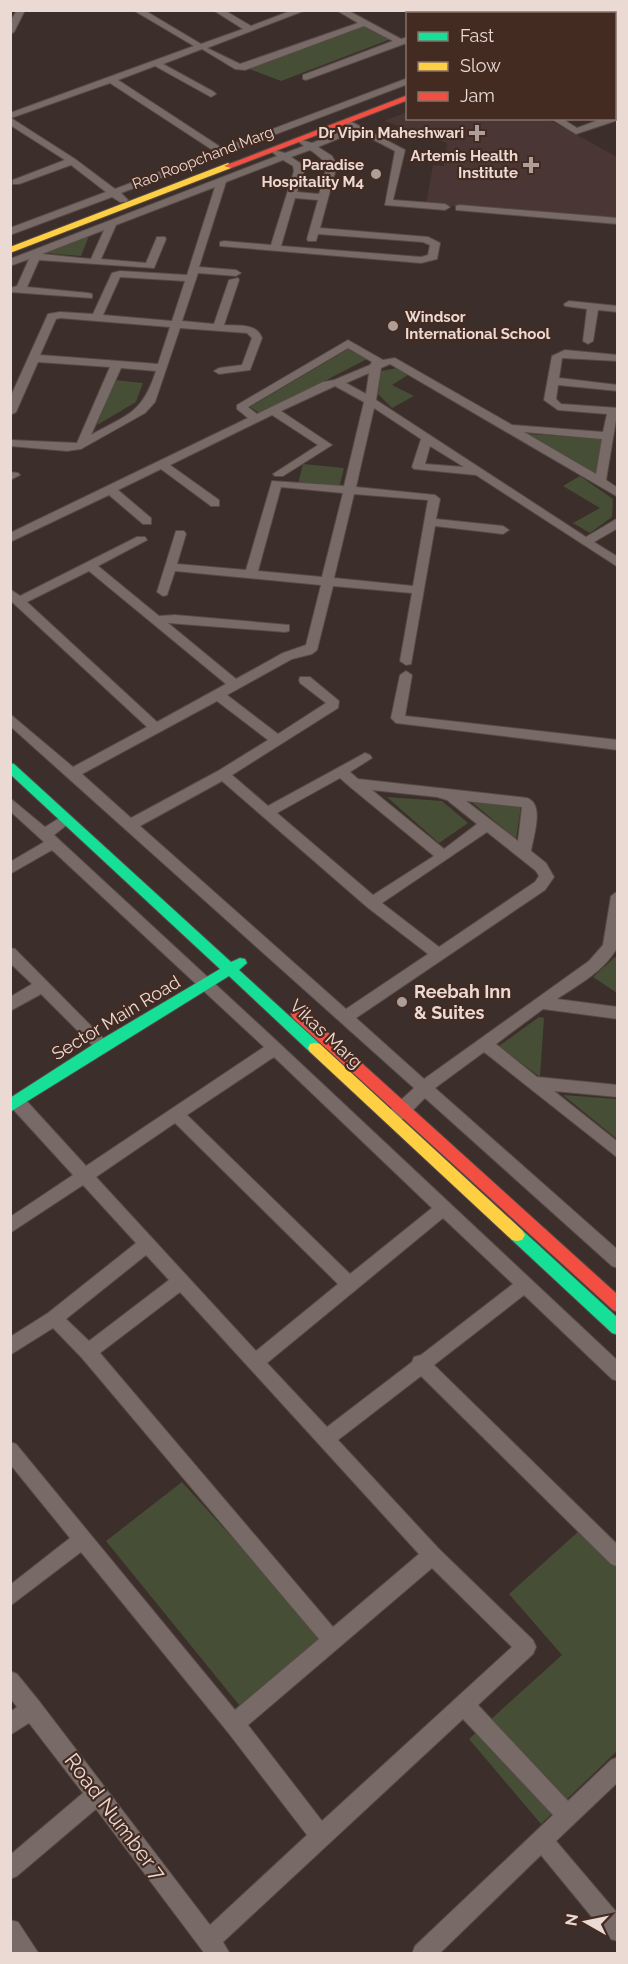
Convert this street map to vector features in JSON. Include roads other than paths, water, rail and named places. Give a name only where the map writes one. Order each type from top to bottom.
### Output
[{"type":"main road","name":"Rao Roopchand Marg","points":[[21,255],[217,177],[406,91]]},
{"type":"main road","name":"Rao Roopchand Marg","points":[[10,243],[119,196],[304,142],[345,121],[406,98]]},
{"type":"main road","name":"Vikas Marg","points":[[10,751],[236,966],[397,1114],[618,1328]]},
{"type":"main road","name":"Vikas Marg","points":[[10,768],[66,820],[236,966]]},
{"type":"main road","name":"Sector Main Road","points":[[14,1104],[102,1046],[236,966]]},
{"type":"main road","name":"Vikas Marg","points":[[397,1114],[618,1305]]},
{"type":"street","points":[[12,27],[21,10]]},
{"type":"street","points":[[137,10],[203,48],[236,65],[245,67],[365,23]]},
{"type":"street","points":[[217,10],[250,29]]},
{"type":"street","points":[[340,10],[404,40]]},
{"type":"street","points":[[10,116],[300,11]]},
{"type":"street","points":[[306,77],[404,40]]},
{"type":"street","points":[[156,63],[211,94]]},
{"type":"street","points":[[111,79],[221,152]]},
{"type":"street","points":[[10,232],[119,196],[221,152],[406,82]]},
{"type":"street","points":[[557,120],[576,131],[609,120]]},
{"type":"street","points":[[10,121],[72,161],[119,196]]},
{"type":"street","points":[[345,121],[400,150],[388,203],[445,207]]},
{"type":"street","points":[[304,142],[358,128]]},
{"type":"street","points":[[304,142],[331,161],[324,197],[309,250]]},
{"type":"street","points":[[274,150],[297,165],[299,171],[275,248]]},
{"type":"street","points":[[16,182],[72,161]]},
{"type":"street","points":[[10,263],[21,255],[112,224],[217,177]]},
{"type":"street","points":[[10,443],[67,448],[81,446],[146,407],[162,368],[192,274],[217,177]]},
{"type":"street","points":[[293,195],[324,197]]},
{"type":"street","points":[[459,208],[618,221]]},
{"type":"street","points":[[95,262],[112,224]]},
{"type":"street","points":[[224,244],[421,260],[432,257],[435,243],[424,239],[315,231]]},
{"type":"street","points":[[21,255],[150,266],[161,239]]},
{"type":"street","points":[[21,255],[17,290],[88,296]]},
{"type":"street","points":[[97,318],[116,275],[235,276],[218,328]]},
{"type":"street","points":[[569,304],[618,309]]},
{"type":"street","points":[[588,341],[593,307]]},
{"type":"street","points":[[10,412],[52,316],[250,330],[257,338],[246,368],[219,371]]},
{"type":"street","points":[[256,419],[241,407],[348,343],[378,364]]},
{"type":"street","points":[[600,481],[615,411],[552,405],[550,400],[557,356],[560,354],[618,358]]},
{"type":"street","points":[[34,358],[162,368]]},
{"type":"street","points":[[10,538],[327,384],[336,383],[390,360],[511,428],[618,494]]},
{"type":"street","points":[[81,446],[117,364]]},
{"type":"street","points":[[73,773],[288,656],[307,651],[312,647],[325,581],[378,364]]},
{"type":"street","points":[[554,381],[618,388]]},
{"type":"street","points":[[336,383],[370,401],[618,563]]},
{"type":"street","points":[[274,411],[326,445],[279,474]]},
{"type":"street","points":[[511,428],[608,436]]},
{"type":"street","points":[[427,438],[418,467],[477,472]]},
{"type":"street","points":[[162,464],[215,503]]},
{"type":"street","points":[[251,574],[276,483],[428,496],[434,499],[398,718],[618,745]]},
{"type":"street","points":[[109,489],[147,521]]},
{"type":"street","points":[[585,542],[611,528],[618,521]]},
{"type":"street","points":[[430,522],[503,530]]},
{"type":"street","points":[[163,592],[180,534]]},
{"type":"street","points":[[141,540],[90,566],[15,597],[157,729]]},
{"type":"street","points":[[90,566],[236,685]]},
{"type":"street","points":[[171,567],[418,590]]},
{"type":"street","points":[[158,621],[175,619],[285,628]]},
{"type":"street","points":[[130,825],[224,774],[333,705],[332,701],[305,680]]},
{"type":"street","points":[[218,695],[277,741]]},
{"type":"street","points":[[10,718],[618,1261]]},
{"type":"street","points":[[267,812],[365,758]]},
{"type":"street","points":[[341,772],[444,856]]},
{"type":"street","points":[[224,774],[372,903],[438,954]]},
{"type":"street","points":[[354,783],[527,803],[530,810],[522,854]]},
{"type":"street","points":[[345,1018],[545,882],[546,872],[445,794]]},
{"type":"street","points":[[10,803],[275,1048],[618,1373]]},
{"type":"street","points":[[10,869],[49,839],[66,820]]},
{"type":"street","points":[[372,903],[444,856],[486,825]]},
{"type":"street","points":[[397,1114],[424,1089],[604,955],[613,937],[618,896]]},
{"type":"street","points":[[10,952],[102,1046]]},
{"type":"street","points":[[10,1005],[43,985]]},
{"type":"street","points":[[541,1003],[618,1013]]},
{"type":"street","points":[[484,1043],[618,1152]]},
{"type":"street","points":[[10,1226],[84,1174],[275,1048]]},
{"type":"street","points":[[535,1083],[618,1091]]},
{"type":"street","points":[[14,1104],[84,1174],[254,1363],[327,1438],[432,1554],[526,1647],[320,1835],[214,1947]]},
{"type":"street","points":[[176,1114],[350,1285]]},
{"type":"street","points":[[254,1363],[444,1208]]},
{"type":"street","points":[[10,1347],[54,1318],[146,1245]]},
{"type":"street","points":[[88,1352],[182,1281]]},
{"type":"street","points":[[327,1438],[420,1363],[525,1285]]},
{"type":"street","points":[[54,1318],[88,1352],[332,1640]]},
{"type":"street","points":[[420,1363],[618,1558]]},
{"type":"street","points":[[10,1450],[234,1724],[320,1835]]},
{"type":"street","points":[[10,1597],[84,1538]]},
{"type":"street","points":[[234,1724],[432,1554]]},
{"type":"street","name":"Road Number 7","points":[[10,1681],[214,1947]]},
{"type":"street","points":[[463,1704],[567,1815]]},
{"type":"street","points":[[10,1725],[32,1708]]},
{"type":"street","points":[[423,1953],[618,1767]]},
{"type":"street","points":[[10,1869],[98,1794]]},
{"type":"street","points":[[542,1840],[618,1931]]},
{"type":"street","points":[[10,1930],[28,1953]]},
{"type":"place","name":"Dr Vipin Maheshwari","points":[[477,133]]},
{"type":"place","name":"Artemis Health Institute","points":[[531,165]]},
{"type":"place","name":"Paradise Hospitality M4","points":[[376,174]]},
{"type":"place","name":"Windsor International School","points":[[393,326]]},
{"type":"place","name":"Reebah Inn & Suites","points":[[402,1002]]}]
